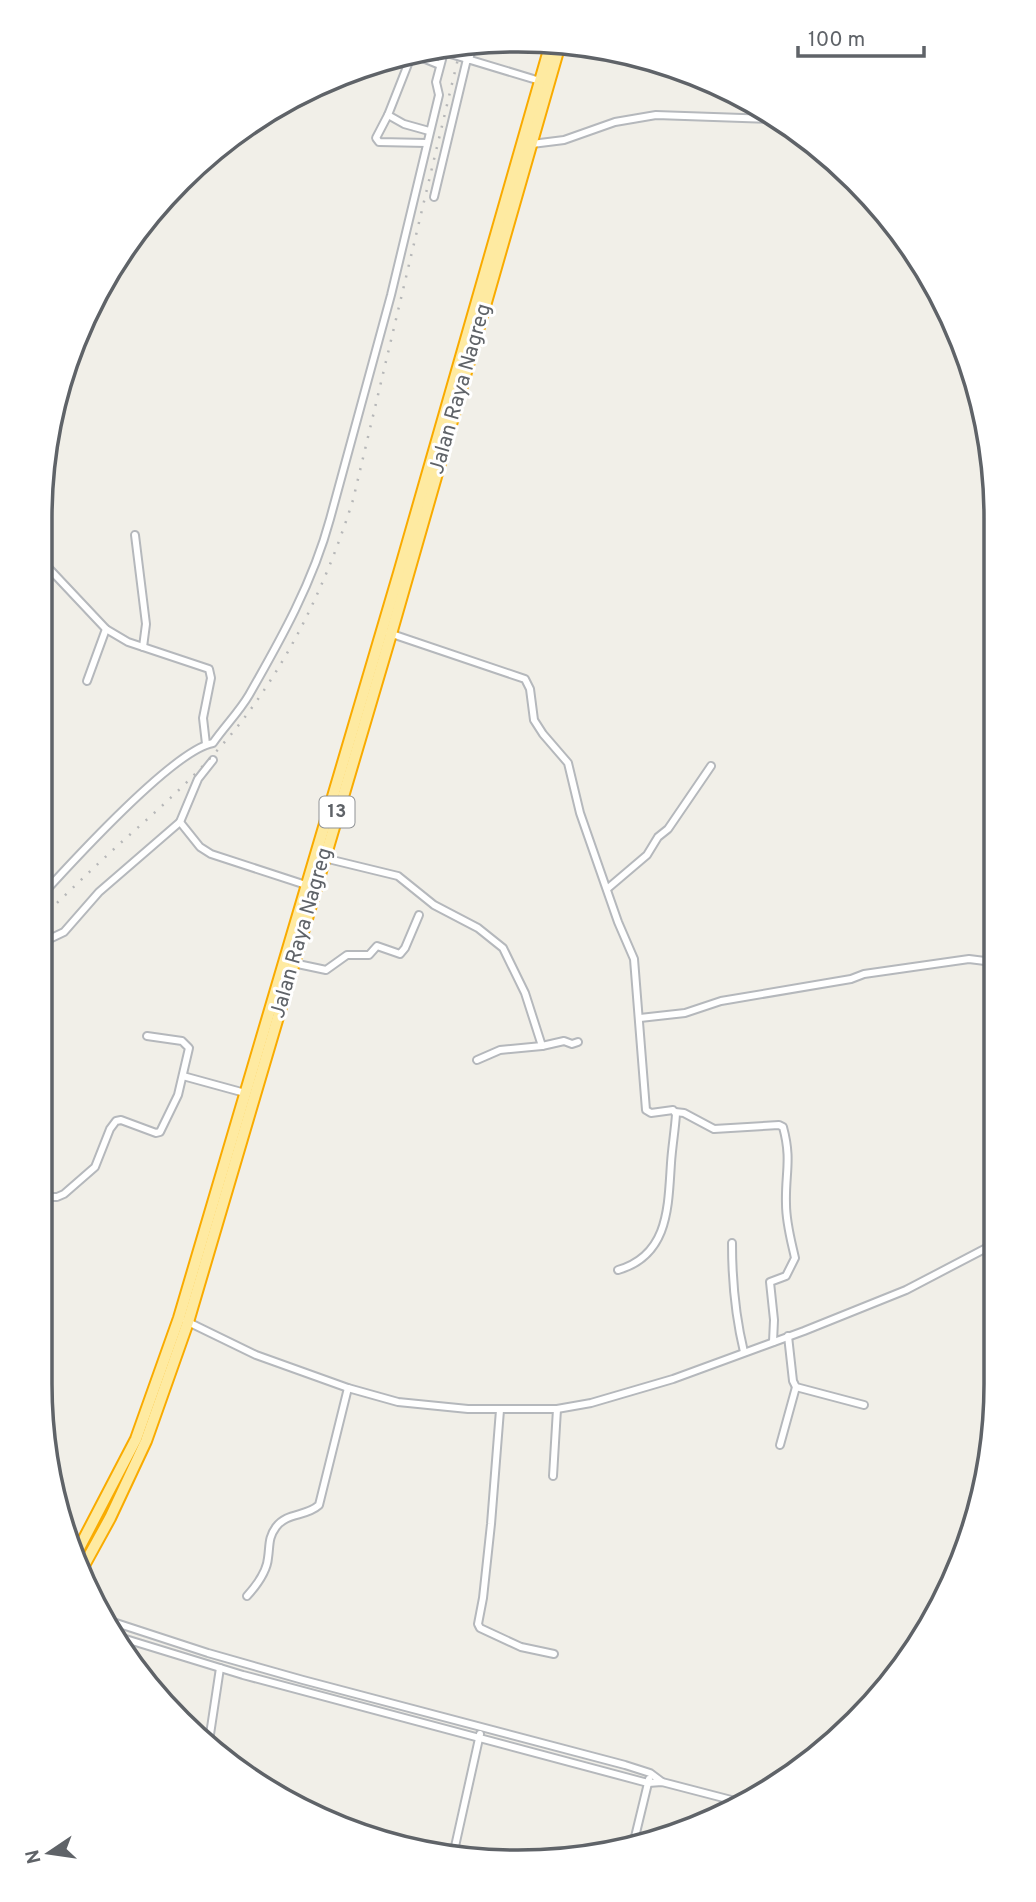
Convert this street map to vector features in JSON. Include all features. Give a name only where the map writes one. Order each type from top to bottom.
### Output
[{"type":"highway","name":"Jalan Raya Nagreg","points":[[87,1560],[146,1441],[293,963],[311,887],[324,858],[548,53]]},
{"type":"highway","name":"Jalan Raya Nagreg","points":[[81,1544],[136,1439],[183,1320],[247,1093],[311,887],[557,54]]},
{"type":"street","points":[[434,197],[470,55]]},
{"type":"street","points":[[456,56],[540,81]]},
{"type":"street","points":[[52,885],[137,797],[175,764],[212,743],[248,696],[280,641],[322,549],[391,295],[439,95],[436,82],[442,58]]},
{"type":"street","points":[[429,61],[440,65]]},
{"type":"street","points":[[407,66],[388,115],[377,132],[376,140],[383,143],[427,143]]},
{"type":"street","points":[[388,115],[404,124],[429,131]]},
{"type":"street","points":[[532,144],[564,140],[615,122],[656,115],[755,117]]},
{"type":"street","points":[[135,535],[146,624],[143,647]]},
{"type":"street","points":[[52,572],[106,629],[128,642],[209,669],[211,678],[203,718],[206,744]]},
{"type":"street","points":[[87,681],[106,629]]},
{"type":"street","points":[[386,632],[525,679],[529,685],[534,720],[568,763],[580,813],[634,959],[646,1110],[649,1113],[670,1110],[714,1129],[779,1125],[784,1129],[789,1156],[786,1208],[788,1234],[795,1258],[786,1276],[770,1282],[773,1342]]},
{"type":"street","points":[[52,938],[64,932],[99,892],[180,822],[198,779],[213,760]]},
{"type":"street","points":[[607,888],[647,855],[711,766]]},
{"type":"street","points":[[180,822],[201,847],[211,854],[311,887]]},
{"type":"street","points":[[324,858],[398,876],[434,905],[478,928],[497,943],[509,956],[525,992],[542,1046]]},
{"type":"street","points":[[293,963],[327,970],[348,955],[369,955],[377,946],[399,955],[405,948],[419,915]]},
{"type":"street","points":[[640,1018],[685,1013],[721,1002],[851,979],[864,974],[969,959],[984,961]]},
{"type":"street","points":[[52,1197],[64,1194],[95,1167],[110,1129],[116,1121],[121,1120],[156,1133],[160,1132],[185,1076],[190,1050],[188,1044],[170,1038],[147,1036]]},
{"type":"street","points":[[477,1060],[500,1050],[564,1041],[572,1044],[578,1042]]},
{"type":"street","points":[[185,1076],[247,1093]]},
{"type":"street","points":[[618,1270],[640,1261],[657,1239],[670,1202],[675,1112]]},
{"type":"street","points":[[732,1242],[732,1286],[744,1352]]},
{"type":"street","points":[[183,1320],[256,1354],[348,1388],[413,1405],[500,1410],[557,1409],[591,1404],[655,1385],[773,1342],[906,1290],[984,1249]]},
{"type":"street","points":[[780,1445],[796,1387],[788,1336]]},
{"type":"street","points":[[796,1387],[864,1405]]},
{"type":"street","points":[[247,1595],[254,1589],[267,1562],[268,1539],[278,1524],[290,1516],[311,1511],[318,1505],[348,1388]]},
{"type":"street","points":[[553,1476],[557,1409]]},
{"type":"street","points":[[500,1410],[491,1524],[478,1624],[481,1628],[521,1647],[554,1654]]},
{"type":"street","points":[[119,1624],[208,1653],[650,1773],[662,1782]]},
{"type":"street","points":[[129,1640],[204,1664],[648,1783],[662,1782],[728,1799]]},
{"type":"street","points":[[204,1664],[208,1653]]},
{"type":"street","points":[[210,1733],[220,1668]]},
{"type":"street","points":[[455,1846],[482,1728]]},
{"type":"street","points":[[636,1835],[650,1773]]},
{"type":"railway","points":[[52,907],[222,745],[265,688],[310,611],[353,500],[459,56]]}]
